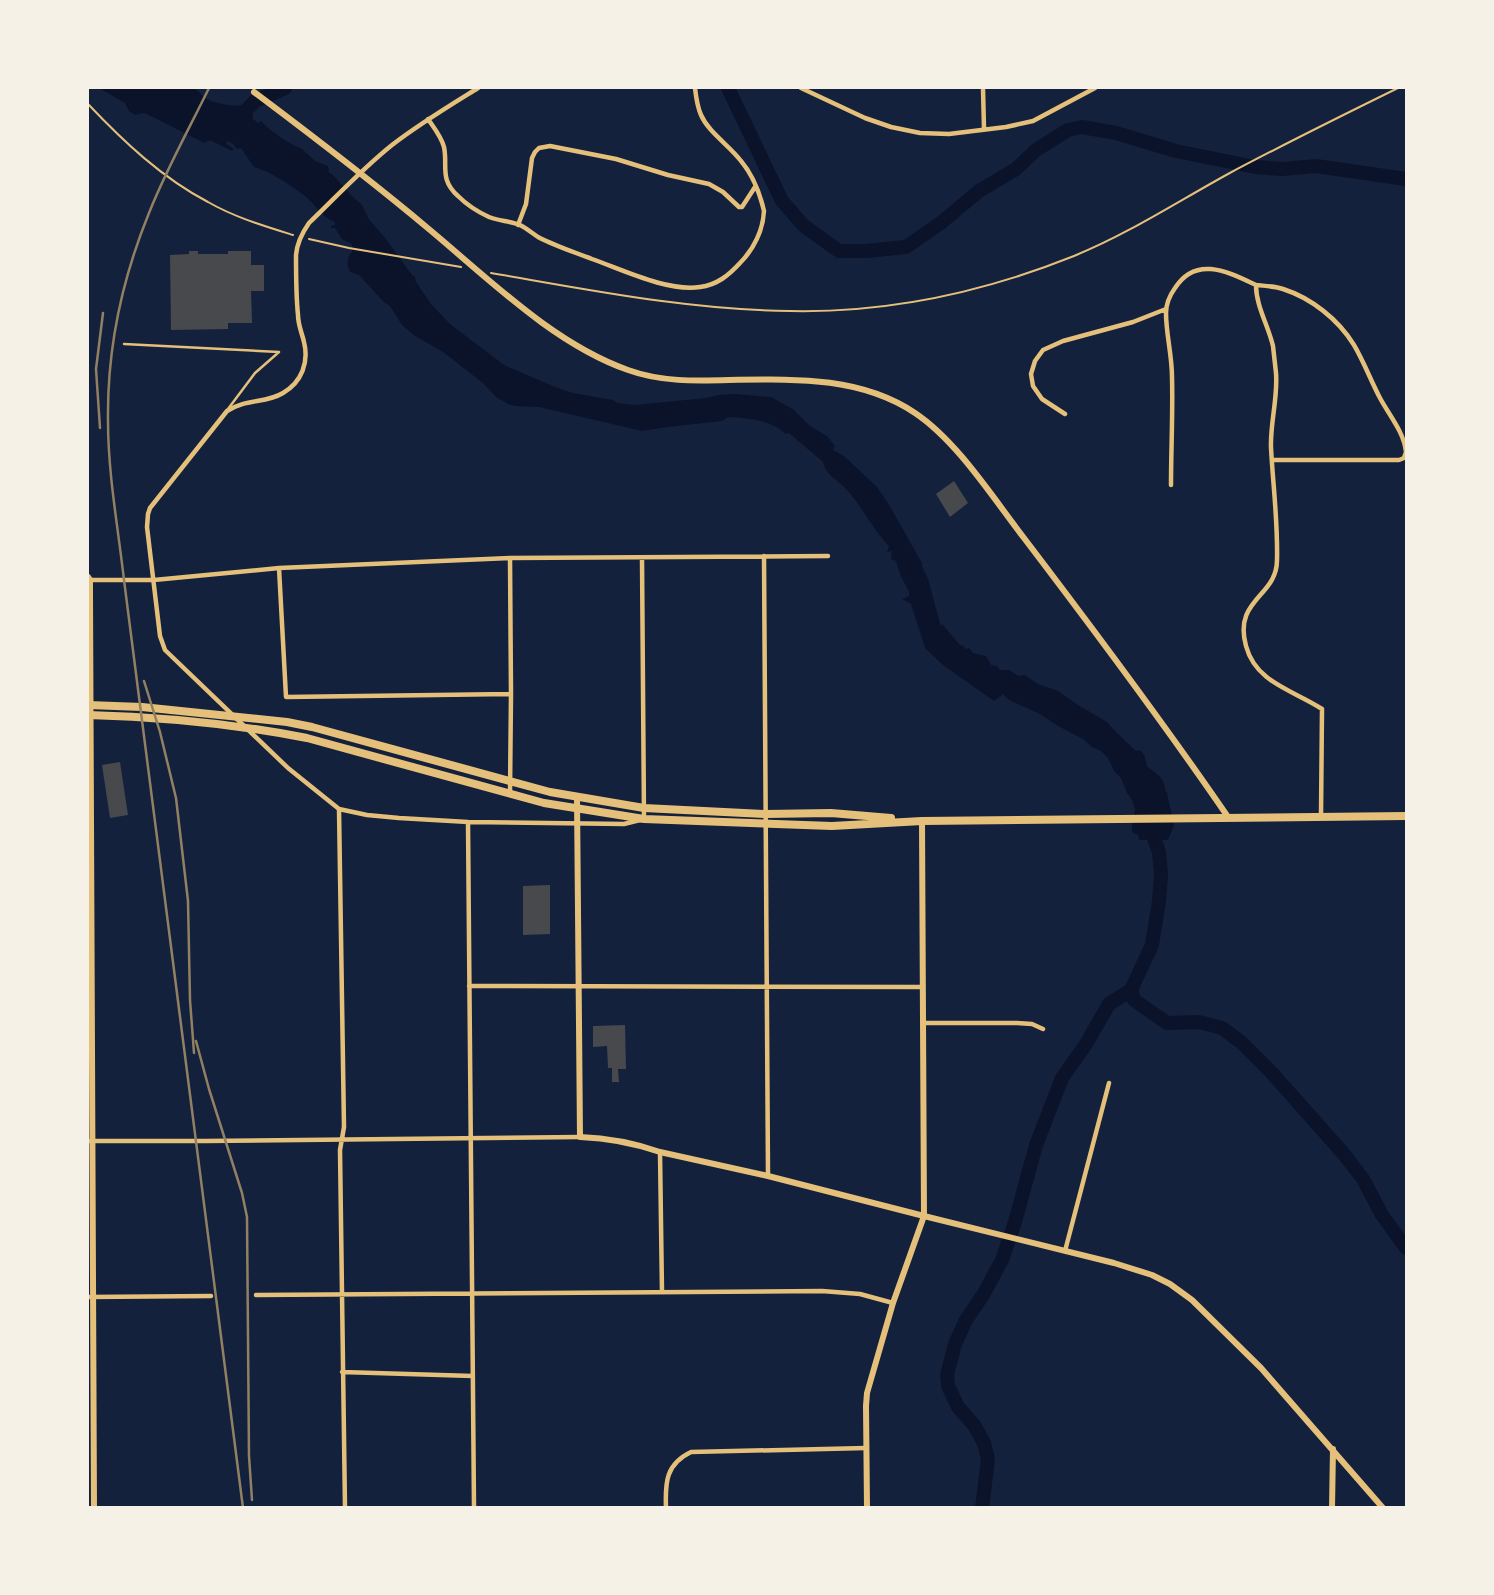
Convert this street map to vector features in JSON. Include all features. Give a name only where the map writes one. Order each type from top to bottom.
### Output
[{"type":"highway","points":[[89,710],[142,707],[287,722],[511,782],[644,808],[765,814],[831,813],[922,821]]},
{"type":"highway","points":[[89,710],[307,738],[544,803],[644,819],[831,826],[922,821],[1406,816]]},
{"type":"street","points":[[478,88],[390,147],[309,223],[301,235],[296,255],[298,316],[306,354],[301,376],[280,395],[241,403],[227,411],[150,508],[147,527],[160,636],[165,650],[289,768],[339,809],[399,818],[624,824],[644,819],[642,558]]},
{"type":"street","points":[[428,119],[441,138],[446,178],[456,195],[488,216],[518,225],[550,242],[643,277],[680,287],[702,287],[728,276],[753,248],[764,211],[743,163],[713,132],[701,115],[695,88]]},
{"type":"street","points":[[801,88],[865,118],[905,130],[932,134],[1006,127],[1033,121],[1095,88]]},
{"type":"street","points":[[983,88],[984,129]]},
{"type":"street","points":[[251,90],[361,172],[540,320],[574,343],[618,367],[669,380],[798,379],[843,384],[886,397],[918,415],[953,447],[1001,509],[1228,817]]},
{"type":"street","points":[[518,225],[526,204],[532,158],[539,148],[556,146],[709,184],[742,207],[755,187]]},
{"type":"street","points":[[1171,485],[1172,377],[1166,309],[1171,293],[1184,276],[1199,269],[1209,268],[1232,274],[1256,285],[1281,288],[1306,299],[1322,310],[1349,337],[1361,357],[1379,397],[1403,438],[1406,452],[1404,458],[1399,460],[1273,460]]},
{"type":"street","points":[[1256,285],[1256,296],[1273,346],[1277,384],[1271,449],[1278,564],[1273,579],[1247,612],[1244,635],[1250,656],[1259,671],[1322,709],[1321,816]]},
{"type":"street","points":[[1065,414],[1042,399],[1033,386],[1031,374],[1035,361],[1043,350],[1063,341],[1133,322],[1166,309]]},
{"type":"street","points":[[764,556],[768,1177]]},
{"type":"street","points":[[94,1507],[91,1452],[88,579],[154,580],[279,568],[510,558],[828,556]]},
{"type":"street","points":[[510,558],[510,794]]},
{"type":"street","points":[[279,568],[286,697],[512,694]]},
{"type":"street","points":[[577,797],[580,1137]]},
{"type":"street","points":[[339,809],[344,1127],[340,1150],[345,1507]]},
{"type":"street","points":[[468,821],[474,1507]]},
{"type":"street","points":[[867,1507],[867,1392],[893,1303],[924,1216],[922,821]]},
{"type":"street","points":[[469,986],[923,986]]},
{"type":"street","points":[[923,1023],[1017,1023],[1032,1024],[1043,1029]]},
{"type":"street","points":[[1065,1251],[1109,1083]]},
{"type":"street","points":[[90,1141],[580,1137],[616,1140],[1114,1263],[1152,1275],[1192,1300],[1261,1368],[1383,1507]]},
{"type":"street","points":[[660,1152],[662,1292]]},
{"type":"street","points":[[256,1295],[848,1292],[893,1303]]},
{"type":"street","points":[[90,1297],[211,1296]]},
{"type":"street","points":[[342,1373],[473,1376]]},
{"type":"street","points":[[666,1507],[665,1488],[671,1468],[691,1452],[866,1448]]},
{"type":"street","points":[[1332,1507],[1333,1449]]},
{"type":"lane","points":[[124,344],[279,352],[255,373],[227,411]]},
{"type":"path","points":[[486,272],[687,304],[779,311],[862,308],[926,299],[990,284],[1076,255],[1135,228],[1225,176],[1398,88]]},
{"type":"path","points":[[88,104],[143,157],[184,188],[225,211],[298,236]]},
{"type":"path","points":[[310,239],[459,267]]},
{"type":"water","points":[[99,88],[194,88],[210,100],[241,105],[258,123],[261,121],[280,137],[301,148],[315,161],[328,166],[327,171],[362,205],[368,218],[415,277],[431,304],[450,324],[504,365],[555,387],[617,403],[635,405],[735,394],[771,397],[794,410],[810,426],[827,436],[835,446],[833,450],[844,456],[877,487],[888,503],[922,563],[941,627],[942,624],[965,649],[969,648],[973,653],[986,656],[991,665],[1000,670],[1009,670],[1019,676],[1025,675],[1038,684],[1058,691],[1107,722],[1136,751],[1140,750],[1147,766],[1165,785],[1174,825],[1168,840],[1139,840],[1138,835],[1132,832],[1135,809],[1131,798],[1121,778],[1101,751],[1040,714],[1009,700],[1003,694],[994,701],[943,665],[925,648],[911,604],[902,599],[909,596],[909,591],[896,561],[891,559],[892,551],[887,552],[889,546],[848,491],[827,471],[823,462],[789,433],[785,434],[774,426],[759,421],[728,417],[722,421],[642,431],[539,407],[508,404],[443,352],[415,336],[402,325],[390,306],[359,275],[350,272],[348,262],[352,244],[342,239],[335,228],[331,228],[335,222],[326,218],[300,192],[254,167],[241,148],[237,149],[232,143],[227,141],[226,144],[234,149],[232,151],[210,140],[204,143],[147,114],[135,115],[125,103]]},
{"type":"building","points":[[189,251],[198,251],[198,254],[228,254],[228,251],[251,251],[251,265],[264,265],[264,291],[251,291],[252,323],[228,323],[228,329],[171,330],[170,255],[189,254]]},
{"type":"building","points":[[954,481],[968,503],[950,517],[936,494]]},
{"type":"building","points":[[120,762],[128,815],[110,818],[102,765]]},
{"type":"building","points":[[550,885],[550,934],[523,935],[523,886]]},
{"type":"building","points":[[625,1025],[626,1069],[618,1069],[619,1082],[612,1082],[607,1046],[593,1047],[593,1026]]},
{"type":"waterway","points":[[237,120],[255,101],[285,88]]},
{"type":"waterway","points":[[728,88],[782,201],[804,226],[839,251],[906,247],[979,191],[1016,169],[1036,150],[1068,130],[1082,127],[1116,133],[1176,151],[1255,167],[1282,169],[1316,166],[1406,179]]},
{"type":"waterway","points":[[982,1508],[988,1459],[984,1443],[974,1425],[958,1407],[948,1386],[947,1375],[955,1344],[966,1320],[1002,1260],[1036,1145],[1062,1078],[1109,1004],[1131,990],[1152,945],[1161,875],[1159,852],[1149,825]]},
{"type":"waterway","points":[[1131,990],[1134,1000],[1167,1023],[1199,1022],[1222,1028],[1241,1042],[1343,1153],[1363,1179],[1382,1215],[1406,1248]]},
{"type":"railway","points":[[209,88],[170,165],[131,263],[113,341],[108,394],[108,441],[243,1508]]},
{"type":"railway","points":[[100,428],[96,369],[103,313]]},
{"type":"railway","points":[[144,681],[176,798],[188,901],[194,1053]]},
{"type":"railway","points":[[196,1041],[247,1217],[249,1456],[252,1500]]}]
